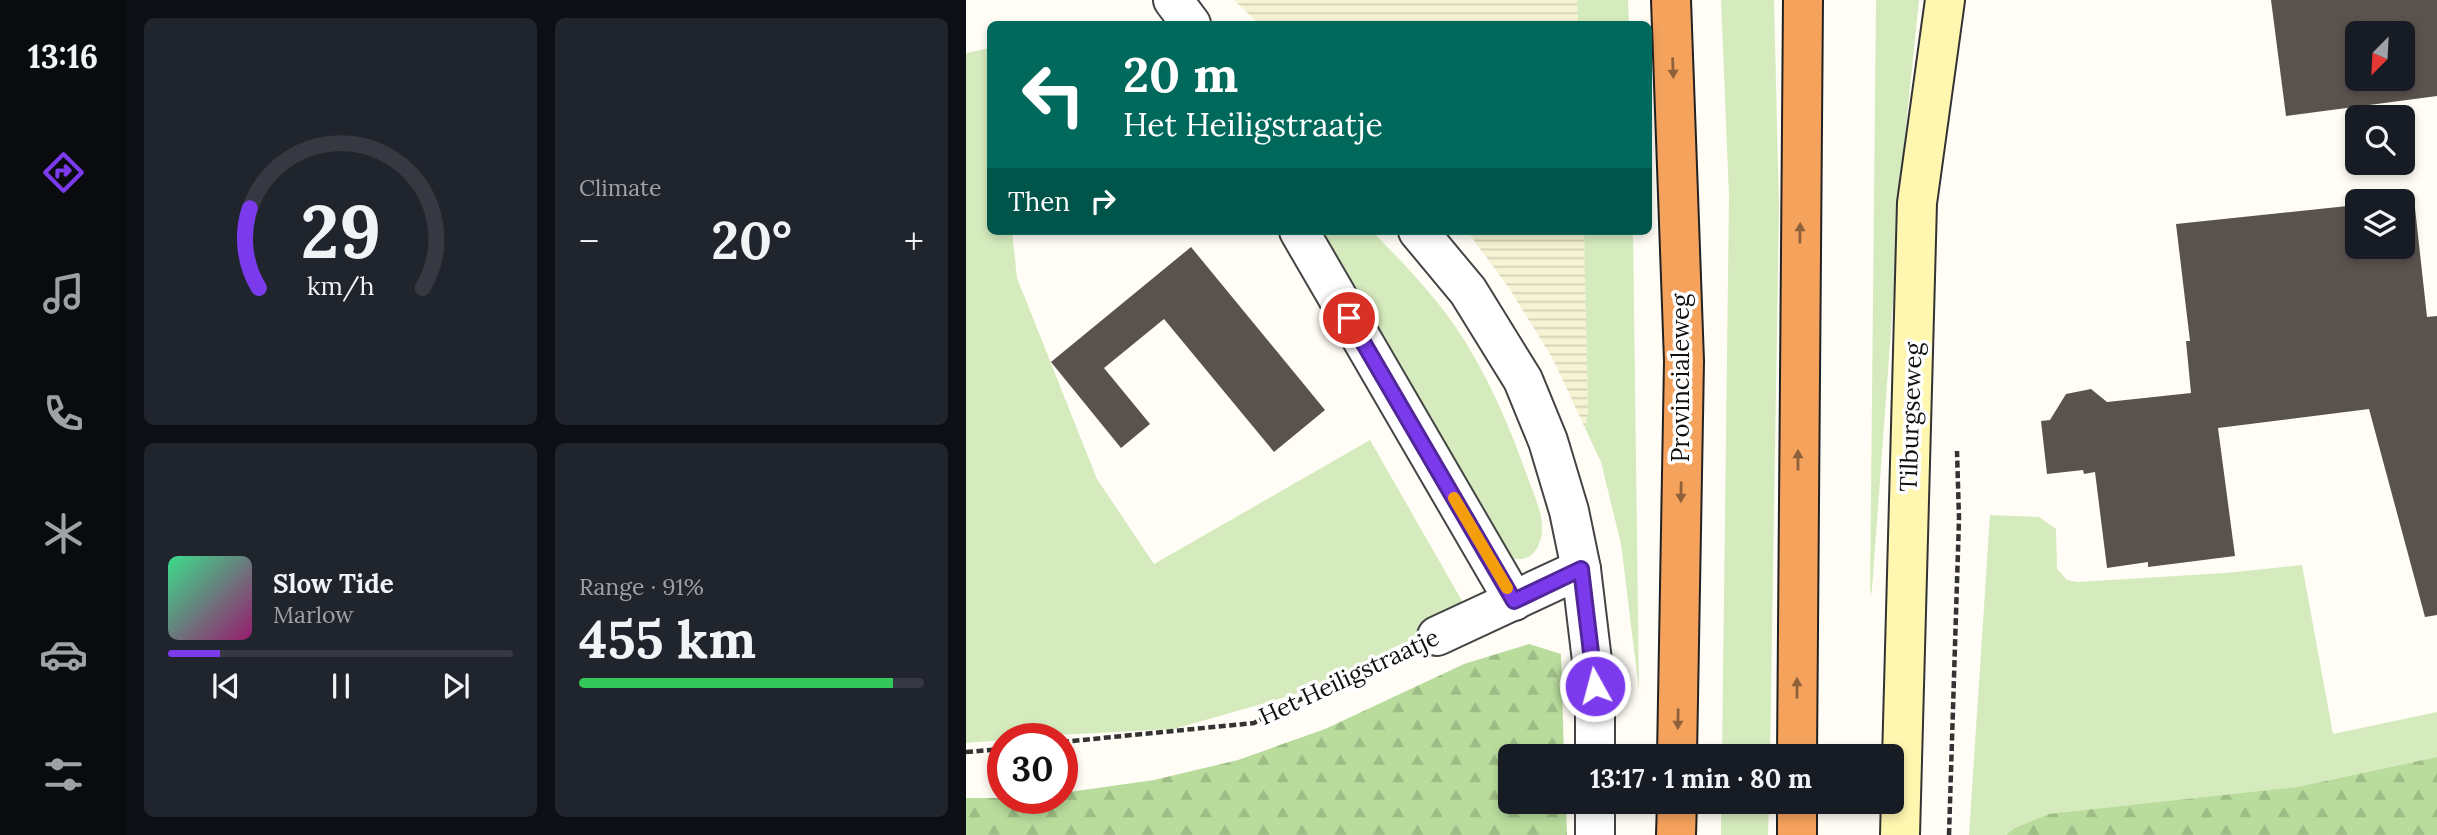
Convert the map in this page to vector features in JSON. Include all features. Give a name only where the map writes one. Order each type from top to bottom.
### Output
[{"type":"highway","name":"Provincialeweg","points":[[1671,0],[1684,361],[1677,744]]},
{"type":"highway","points":[[1797,744],[1803,0]]},
{"type":"highway","points":[[1676,814],[1676,835]]},
{"type":"highway","points":[[1797,814],[1797,835]]},
{"type":"street","points":[[1172,0],[1189,21]]},
{"type":"street","name":"Tilburgseweg","points":[[1900,835],[1917,203],[1945,0]]},
{"type":"street","points":[[1301,235],[1514,601]]},
{"type":"street","points":[[1421,235],[1468,291],[1523,380],[1548,441],[1569,511],[1581,569],[1595,686],[1595,744]]},
{"type":"street","name":"Het Heiligstraatje","points":[[1437,636],[1581,569]]},
{"type":"street","points":[[1595,814],[1595,835]]},
{"type":"path","name":"Het Heiligstraatje","points":[[1078,740],[1254,723],[1350,674],[1437,636]]},
{"type":"path","points":[[966,752],[987,750]]},
{"type":"shaded area","points":[[1234,0],[1577,0],[1578,21],[1256,21]]},
{"type":"shaded area","points":[[1470,235],[1584,235],[1588,414],[1585,428],[1553,359],[1509,288]]},
{"type":"green space","points":[[1577,0],[1628,0],[1629,21],[1578,21]]},
{"type":"green space","points":[[1721,0],[1774,0],[1779,208],[1770,744],[1722,744],[1729,196]]},
{"type":"green space","points":[[1876,0],[1919,0],[1906,126],[1870,597]]},
{"type":"green space","points":[[987,49],[987,235],[1012,235],[1017,278],[1097,479],[1154,564],[1370,440],[1465,606],[1462,620],[1399,645],[1317,688],[1174,729],[1078,734],[1078,723],[987,723],[987,741],[966,743],[966,53]]},
{"type":"green space","points":[[1310,235],[1376,235],[1422,284],[1450,319],[1474,357],[1513,439],[1542,521],[1538,545],[1530,556],[1511,559],[1485,551]]},
{"type":"green space","points":[[1584,235],[1633,235],[1639,690],[1621,544],[1601,462],[1585,428],[1588,414]]},
{"type":"green space","points":[[1990,515],[2039,517],[2056,529],[2057,569],[2067,580],[2078,582],[2225,573],[2302,565],[2333,734],[2437,712],[2437,757],[2297,787],[2013,829],[2006,835],[1969,835]]},
{"type":"green space","points":[[1529,644],[1561,654],[1564,744],[1498,744],[1498,814],[1566,814],[1567,835],[966,835],[966,798],[987,798],[987,814],[1078,814],[1078,791],[1154,780],[1238,760],[1325,729],[1464,664]]},
{"type":"green space","points":[[2437,757],[2437,835],[2006,835],[2013,829],[2049,814],[2297,787]]},
{"type":"green space","points":[[1721,814],[1769,814],[1768,835],[1721,835]]},
{"type":"building","points":[[2271,0],[2437,0],[2437,96],[2369,105],[2345,105],[2345,108],[2286,116]]},
{"type":"building","points":[[2345,206],[2345,259],[2415,259],[2415,208],[2427,317],[2437,316],[2437,615],[2425,617],[2369,409],[2218,428],[2235,556],[2148,567],[2148,562],[2107,568],[2095,472],[2084,474],[2083,470],[2047,474],[2041,421],[2050,420],[2066,394],[2091,389],[2107,402],[2191,393],[2186,341],[2190,341],[2176,224]]},
{"type":"building","points":[[1191,247],[1325,410],[1274,452],[1164,319],[1104,368],[1150,424],[1121,448],[1051,362]]},
{"type":"slow traffic","points":[[1454,498],[1507,588]]},
{"type":"route","points":[[1349,318],[1514,601],[1581,569],[1595,686]]}]
